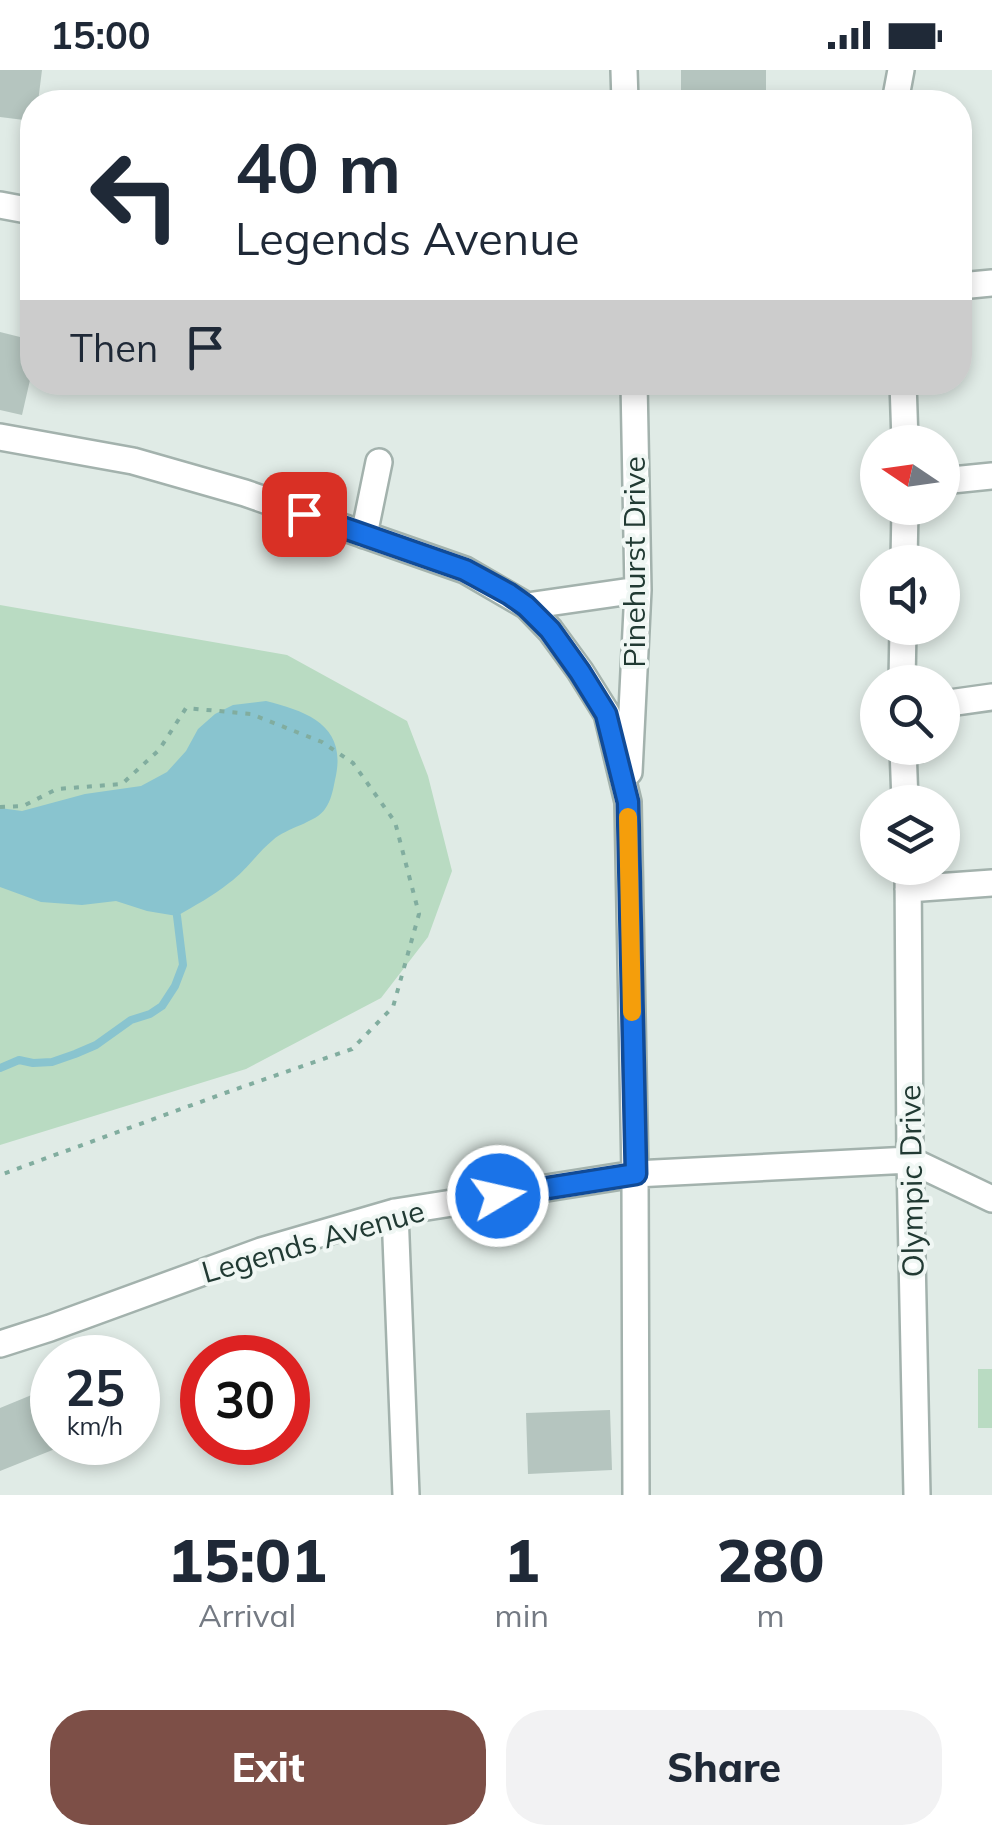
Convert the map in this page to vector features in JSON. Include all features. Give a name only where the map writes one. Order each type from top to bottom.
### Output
[{"type":"street","name":"Pinehurst Drive","points":[[628,802],[638,590],[634,395]]},
{"type":"street","points":[[904,395],[905,425]]},
{"type":"street","points":[[0,436],[133,461],[245,493],[465,570],[526,606],[550,630],[606,714],[628,802],[636,1174],[636,1495]]},
{"type":"street","points":[[364,536],[379,462]]},
{"type":"street","points":[[960,479],[992,476]]},
{"type":"street","points":[[526,606],[638,590]]},
{"type":"street","points":[[960,701],[992,697]]},
{"type":"street","points":[[960,881],[992,883]]},
{"type":"street","name":"Olympic Drive","points":[[908,885],[917,1495]]},
{"type":"street","points":[[910,1160],[992,1199]]},
{"type":"street","name":"Legends Avenue","points":[[0,1344],[262,1251],[395,1212],[636,1174],[910,1160]]},
{"type":"street","points":[[395,1212],[406,1495]]},
{"type":"path","points":[[0,807],[23,806],[57,790],[122,784],[158,750],[186,708],[250,714],[322,742],[353,763],[396,822],[419,914],[393,1007],[352,1049],[0,1176]]},
{"type":"green space","points":[[0,605],[287,655],[407,721],[428,776],[452,871],[428,937],[381,998],[246,1069],[0,1145]]},
{"type":"green space","points":[[978,1369],[992,1369],[992,1428],[978,1428]]},
{"type":"water","points":[[266,701],[297,710],[322,724],[330,734],[338,762],[333,791],[321,814],[273,840],[217,892],[177,916],[116,901],[82,905],[41,902],[0,887],[0,808],[22,811],[85,794],[141,786],[167,772],[186,751],[198,729],[215,714],[233,705]]},
{"type":"building","points":[[0,70],[42,70],[40,90],[20,90],[20,120],[0,117]]},
{"type":"building","points":[[681,70],[766,70],[766,90],[681,90]]},
{"type":"building","points":[[0,332],[20,337],[20,395],[27,395],[22,415],[0,410]]},
{"type":"building","points":[[30,1396],[30,1459],[0,1471],[0,1408]]},
{"type":"building","points":[[610,1410],[612,1470],[528,1474],[526,1413]]},
{"type":"waterway","points":[[0,1068],[19,1060],[52,1062],[75,1054],[162,1006],[183,965],[177,916]]},
{"type":"slow traffic","points":[[628,817],[632,1012]]},
{"type":"route","points":[[304,514],[465,570],[509,594],[550,630],[606,714],[628,802],[636,1174],[498,1196]]}]
